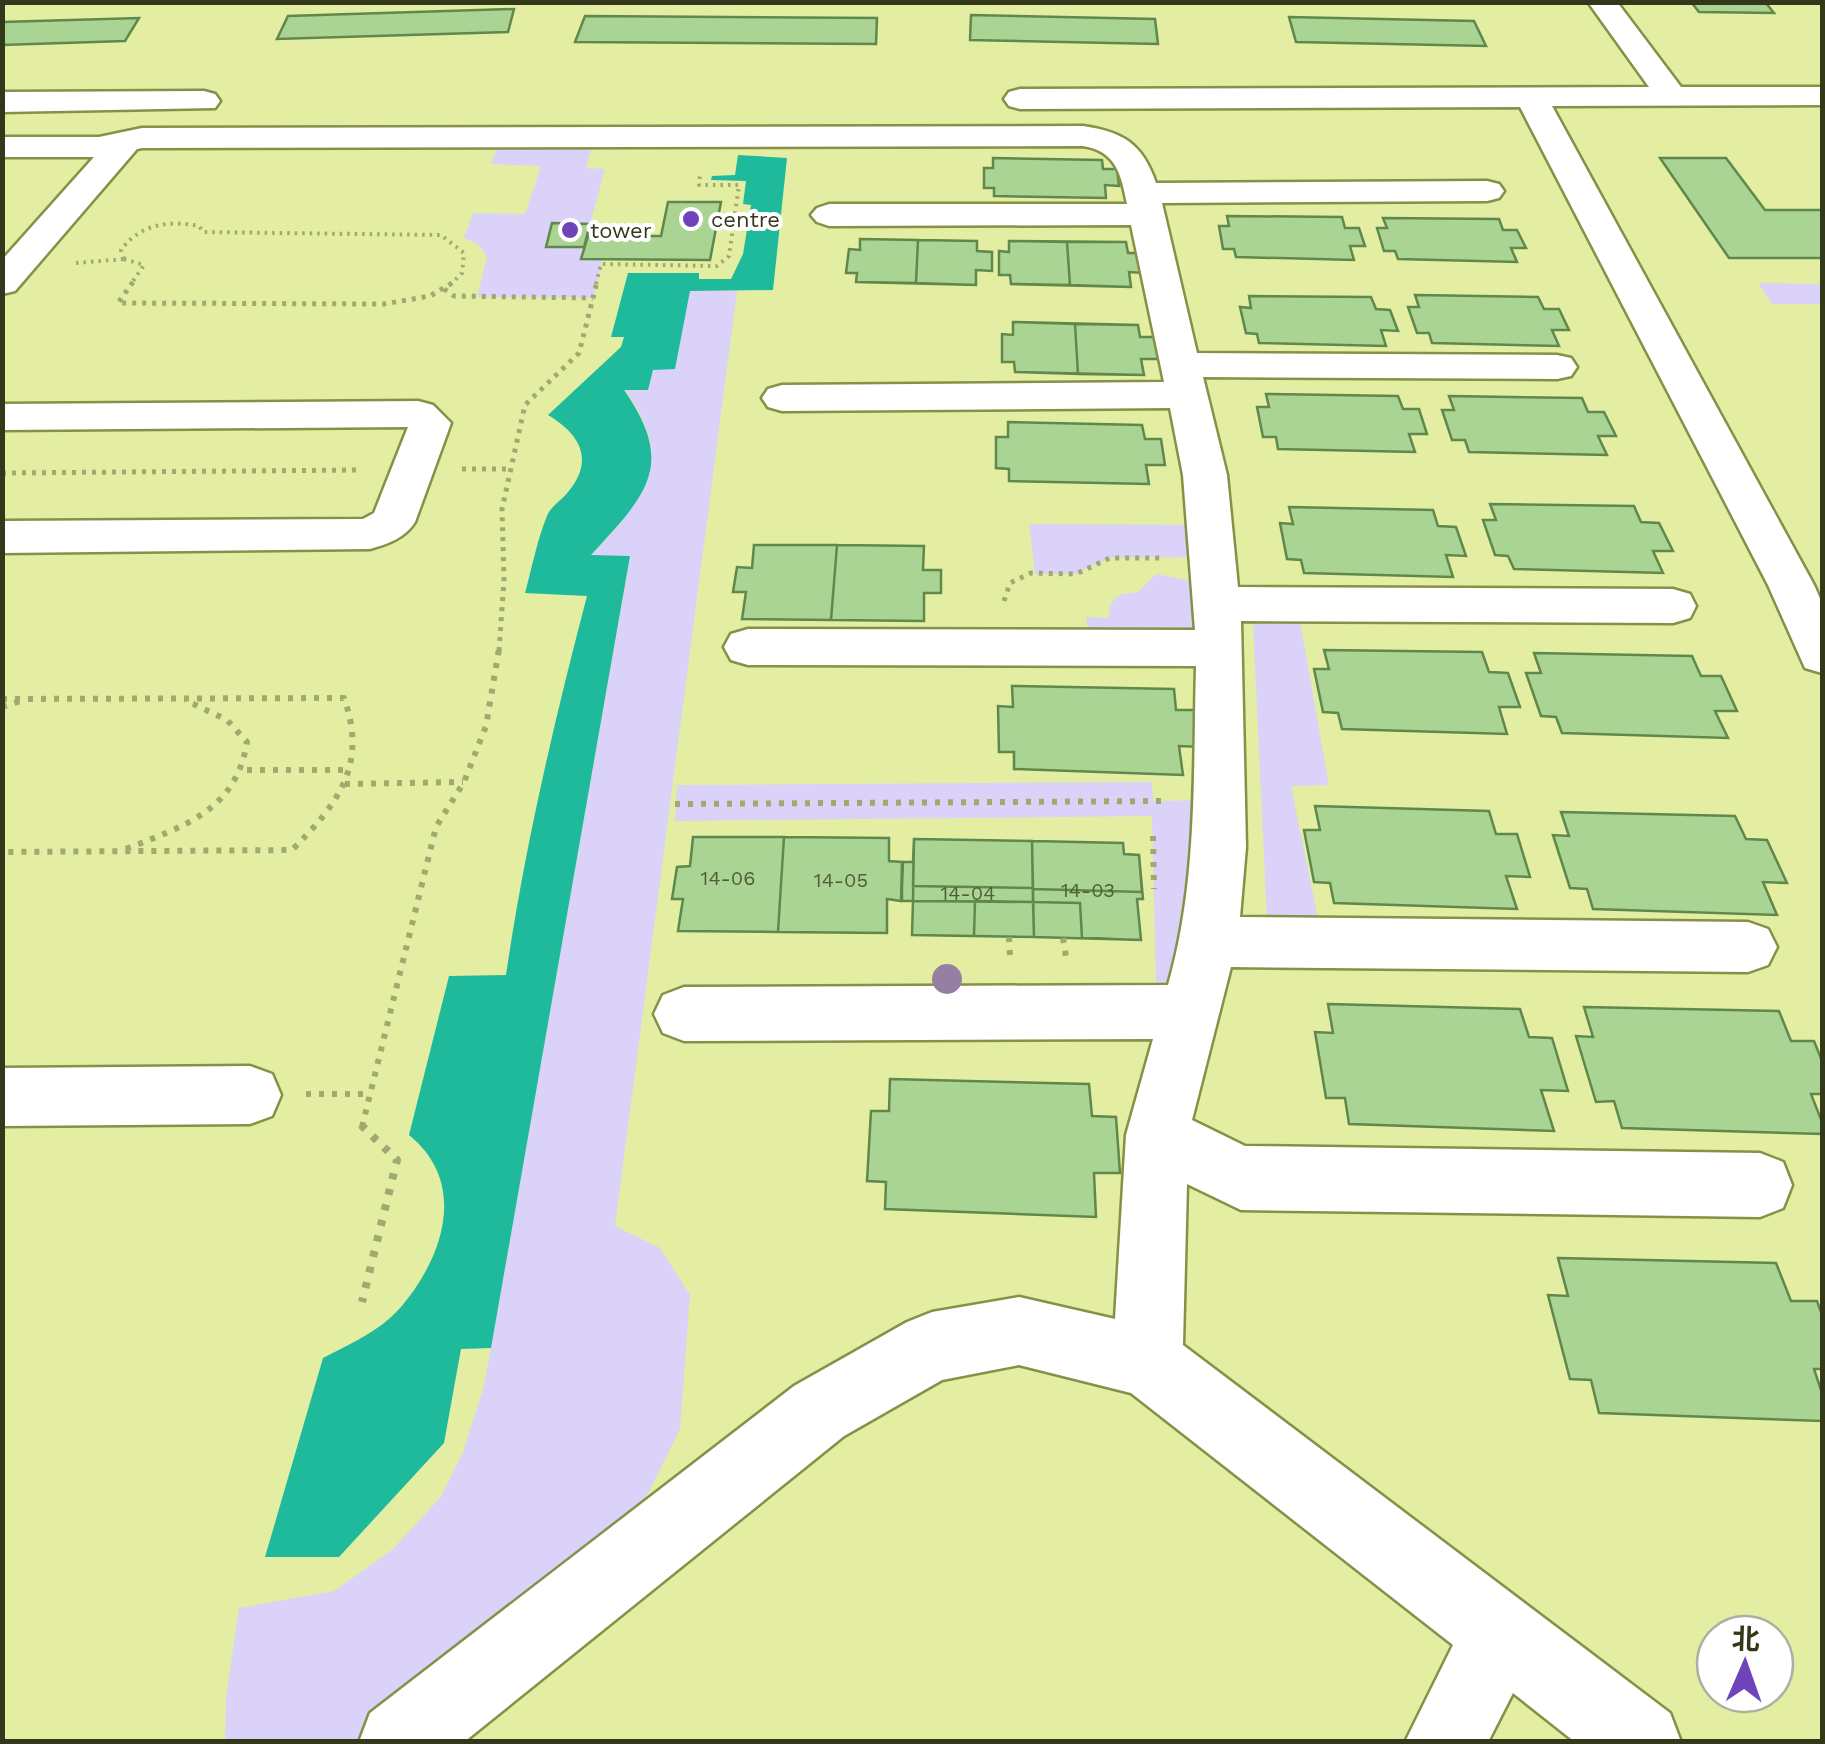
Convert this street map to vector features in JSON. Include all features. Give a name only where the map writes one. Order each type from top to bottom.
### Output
[{"type":"street","points":[[1602,2],[1672,97]]},
{"type":"street","points":[[998,99],[1822,96]]},
{"type":"street","points":[[1531,97],[1791,585],[1822,655]]},
{"type":"street","points":[[2,102],[242,101]]},
{"type":"street","points":[[2,147],[99,147],[126,141],[638,118],[1104,138],[1121,144],[1130,155],[1144,203],[1204,475],[1218,626],[1220,800],[1209,942],[1157,1134],[1148,1362]]},
{"type":"street","points":[[2,284],[126,141]]},
{"type":"street","points":[[829,215],[1487,191]]},
{"type":"street","points":[[782,398],[1558,367]]},
{"type":"street","points":[[2,416],[418,414],[430,424],[394,522],[370,534],[2,537]]},
{"type":"street","points":[[748,647],[1004,648],[1218,626],[1673,606]]},
{"type":"street","points":[[1209,942],[1748,947]]},
{"type":"street","points":[[684,1014],[1190,1012]]},
{"type":"street","points":[[2,1096],[250,1095]]},
{"type":"street","points":[[1157,1134],[1241,1178],[1760,1186]]},
{"type":"street","points":[[399,1742],[819,1410],[932,1346],[1019,1331],[1148,1362],[1641,1742]]},
{"type":"street","points":[[1445,1742],[1501,1634]]},
{"type":"path","points":[[362,1302],[397,1160],[361,1126],[436,827],[464,782],[486,726],[498,660],[504,580],[502,509],[524,405],[578,353],[601,264],[717,266],[728,256],[739,185],[698,185],[701,170],[713,170]]},
{"type":"path","points":[[39,242],[73,242],[63,255],[74,263],[124,259],[144,266],[118,303],[384,304],[418,300],[444,289],[459,278],[466,265],[466,253],[458,242],[441,235],[203,232],[199,226],[176,222],[134,234],[121,250],[124,259]]},
{"type":"path","points":[[444,289],[454,296],[593,298]]},
{"type":"path","points":[[2,473],[511,469]]},
{"type":"path","points":[[1004,648],[1003,604],[1010,582],[1030,573],[1076,574],[1110,558],[1212,558]]},
{"type":"path","points":[[120,851],[185,825],[224,800],[246,770],[248,742],[228,720],[181,698]]},
{"type":"path","points":[[2,699],[344,698],[356,722],[350,770],[344,784],[316,827],[292,850],[2,852]]},
{"type":"path","points":[[2,707],[25,699]]},
{"type":"path","points":[[246,770],[350,770]]},
{"type":"path","points":[[344,784],[464,782]]},
{"type":"path","points":[[675,804],[1220,800]]},
{"type":"path","points":[[1153,836],[1154,892]]},
{"type":"shaded area","points":[[498,145],[592,146],[586,168],[605,169],[590,224],[547,247],[584,247],[582,259],[603,259],[593,298],[477,297],[487,257],[478,244],[464,238],[473,213],[525,214],[541,166],[491,164]]},
{"type":"shaded area","points":[[1758,283],[1822,284],[1822,304],[1772,304]]},
{"type":"shaded area","points":[[689,291],[737,291],[615,1226],[660,1248],[690,1295],[680,1429],[650,1490],[574,1603],[399,1741],[225,1742],[226,1697],[239,1608],[334,1591],[392,1550],[440,1498],[463,1452],[484,1386],[630,557],[590,556],[625,517],[647,479],[651,459],[649,438],[624,389],[653,369],[675,369]]},
{"type":"shaded area","points":[[1029,524],[1210,525],[1213,557],[1110,558],[1076,574],[1035,574]]},
{"type":"shaded area","points":[[1156,574],[1191,581],[1208,631],[1090,648],[1086,617],[1108,618],[1111,602],[1122,594],[1138,592]]},
{"type":"shaded area","points":[[1252,604],[1297,604],[1329,785],[1291,786],[1323,943],[1268,942]]},
{"type":"shaded area","points":[[1152,782],[1153,801],[1220,800],[1197,985],[1156,983],[1152,816],[675,821],[677,785]]},
{"type":"water","points":[[738,155],[787,158],[773,290],[690,291],[675,369],[653,370],[648,390],[624,390],[649,439],[651,460],[640,496],[591,555],[630,556],[491,1348],[461,1349],[444,1443],[339,1557],[265,1557],[323,1358],[393,1316],[416,1287],[438,1243],[444,1197],[439,1175],[409,1135],[449,976],[506,975],[541,784],[587,596],[525,593],[547,516],[581,469],[576,439],[548,415],[621,347],[624,337],[611,337],[628,273],[699,273],[699,279],[731,279],[743,254],[751,205],[743,204],[746,181],[711,180],[712,176],[735,175]]},
{"type":"building","points":[[1691,2],[1765,2],[1774,13],[1699,12]]},
{"type":"building","points":[[514,9],[508,32],[277,39],[288,16]]},
{"type":"building","points":[[971,15],[1155,19],[1158,44],[970,40]]},
{"type":"building","points":[[585,16],[877,18],[876,44],[575,42]]},
{"type":"building","points":[[1289,17],[1474,21],[1486,46],[1296,42]]},
{"type":"building","points":[[139,18],[125,41],[2,45],[2,22]]},
{"type":"building","points":[[993,158],[1102,160],[1103,169],[1117,169],[1119,186],[1105,185],[1106,198],[994,196],[994,188],[984,188],[984,168],[993,168]]},
{"type":"building","points":[[1660,158],[1726,158],[1765,210],[1822,210],[1822,258],[1729,258]]},
{"type":"building","name":"centre","points":[[668,202],[721,202],[710,260],[581,259],[588,236],[661,236]]},
{"type":"building","points":[[1227,216],[1342,217],[1345,228],[1359,228],[1365,246],[1350,246],[1354,260],[1236,257],[1234,249],[1223,249],[1219,226],[1229,226]]},
{"type":"building","points":[[1383,218],[1499,219],[1503,230],[1517,230],[1526,248],[1511,248],[1517,262],[1398,259],[1395,251],[1384,251],[1377,228],[1387,228]]},
{"type":"building","name":"tower","points":[[552,223],[590,224],[584,247],[546,247]]},
{"type":"building","points":[[860,239],[918,240],[916,283],[856,282],[857,273],[846,273],[849,249],[860,250]]},
{"type":"building","points":[[860,239],[977,241],[977,251],[992,252],[992,271],[976,270],[976,285],[856,282],[857,273],[846,273],[849,249],[860,250]]},
{"type":"building","points":[[918,240],[977,241],[977,251],[992,252],[992,271],[976,270],[976,285],[916,283]]},
{"type":"building","points":[[1009,241],[1067,242],[1070,285],[1011,284],[1010,275],[999,275],[999,251],[1009,252]]},
{"type":"building","points":[[1009,241],[1126,242],[1128,253],[1142,253],[1145,273],[1129,272],[1131,287],[1011,284],[1010,275],[999,275],[999,251],[1009,252]]},
{"type":"building","points":[[1067,242],[1126,242],[1128,253],[1142,253],[1145,273],[1129,272],[1131,287],[1070,285]]},
{"type":"building","points":[[1415,295],[1538,297],[1544,309],[1559,309],[1569,330],[1552,330],[1559,346],[1432,343],[1429,333],[1417,333],[1408,307],[1419,307]]},
{"type":"building","points":[[1249,296],[1371,297],[1376,309],[1390,310],[1398,331],[1381,330],[1386,346],[1259,343],[1257,334],[1246,333],[1240,307],[1251,308]]},
{"type":"building","points":[[1013,322],[1075,324],[1078,374],[1015,372],[1014,362],[1002,362],[1002,334],[1013,335]]},
{"type":"building","points":[[1013,322],[1138,325],[1140,337],[1155,337],[1158,359],[1141,359],[1144,375],[1015,372],[1014,362],[1002,362],[1002,334],[1013,335]]},
{"type":"building","points":[[1075,324],[1138,325],[1140,337],[1155,337],[1158,359],[1141,359],[1144,375],[1078,374]]},
{"type":"building","points":[[1266,394],[1398,396],[1403,409],[1419,409],[1427,434],[1409,434],[1415,452],[1278,449],[1276,437],[1263,437],[1257,407],[1269,407]]},
{"type":"building","points":[[1449,396],[1582,398],[1588,412],[1604,412],[1616,436],[1598,436],[1607,455],[1469,452],[1465,440],[1452,440],[1442,410],[1454,410]]},
{"type":"building","points":[[1008,422],[1142,425],[1145,439],[1161,439],[1165,465],[1146,465],[1149,484],[1009,481],[1009,469],[996,468],[996,437],[1008,437]]},
{"type":"building","points":[[1490,504],[1634,506],[1641,522],[1659,523],[1673,551],[1653,551],[1663,573],[1514,569],[1508,556],[1495,555],[1483,520],[1496,520]]},
{"type":"building","points":[[1289,507],[1433,510],[1438,526],[1456,527],[1466,556],[1446,555],[1453,577],[1304,573],[1301,560],[1287,559],[1280,523],[1293,524]]},
{"type":"building","points":[[754,545],[837,545],[831,620],[742,619],[746,592],[733,592],[737,567],[752,568]]},
{"type":"building","points":[[754,545],[837,545],[831,620],[742,619],[746,592],[733,592],[737,567],[752,568]]},
{"type":"building","points":[[837,545],[924,546],[923,570],[941,570],[941,593],[924,593],[924,621],[831,620]]},
{"type":"building","points":[[837,545],[924,546],[923,570],[941,570],[941,593],[924,593],[924,621],[831,620]]},
{"type":"building","points":[[1324,650],[1482,652],[1489,672],[1508,673],[1520,707],[1499,707],[1507,734],[1342,729],[1338,713],[1323,712],[1314,669],[1329,669]]},
{"type":"building","points":[[1534,653],[1692,656],[1701,676],[1721,676],[1737,711],[1715,711],[1728,738],[1562,733],[1556,717],[1541,716],[1526,673],[1541,673]]},
{"type":"building","points":[[1012,686],[1174,689],[1176,710],[1196,710],[1201,747],[1179,746],[1183,775],[1014,769],[1014,752],[999,752],[998,706],[1013,707]]},
{"type":"building","points":[[1315,806],[1489,811],[1496,834],[1517,834],[1530,877],[1506,876],[1517,909],[1334,903],[1330,883],[1314,882],[1304,830],[1320,830]]},
{"type":"building","points":[[1561,812],[1735,816],[1746,839],[1767,840],[1787,883],[1763,882],[1777,915],[1593,909],[1587,889],[1570,888],[1553,835],[1569,836]]},
{"type":"building","points":[[693,837],[784,837],[778,932],[678,931],[683,899],[672,899],[677,867],[690,866]]},
{"type":"building","points":[[784,837],[889,838],[889,861],[902,862],[901,901],[887,899],[887,933],[778,932]]},
{"type":"building","points":[[914,839],[1032,841],[1034,937],[912,935],[913,901],[902,901],[902,886],[903,862],[913,862]]},
{"type":"building","points":[[914,839],[1032,841],[1033,902],[913,901]]},
{"type":"building","points":[[914,839],[1032,841],[1033,888],[913,886]]},
{"type":"building","points":[[1032,841],[1123,843],[1124,854],[1139,855],[1143,899],[1137,899],[1141,940],[1034,937]]},
{"type":"building","points":[[1032,841],[1123,843],[1124,854],[1139,855],[1143,899],[1137,899],[1141,940],[1082,938],[1080,903],[1033,902]]},
{"type":"building","points":[[1032,841],[1123,843],[1124,854],[1139,855],[1142,892],[1033,889]]},
{"type":"building","points":[[975,901],[1033,902],[1034,937],[974,936]]},
{"type":"building","points":[[1328,1004],[1520,1009],[1529,1037],[1552,1038],[1568,1091],[1541,1090],[1554,1131],[1349,1124],[1345,1098],[1326,1098],[1315,1032],[1333,1033]]},
{"type":"building","points":[[1584,1007],[1779,1011],[1791,1041],[1814,1041],[1822,1061],[1822,1094],[1811,1094],[1822,1122],[1822,1134],[1622,1128],[1614,1101],[1596,1102],[1576,1036],[1593,1037]]},
{"type":"building","points":[[890,1079],[1089,1084],[1092,1116],[1116,1117],[1120,1173],[1094,1173],[1096,1217],[885,1209],[886,1182],[867,1181],[871,1111],[889,1111]]},
{"type":"building","points":[[1558,1258],[1776,1263],[1791,1301],[1817,1301],[1822,1315],[1822,1369],[1814,1369],[1822,1393],[1822,1421],[1599,1413],[1591,1380],[1570,1379],[1548,1295],[1568,1296]]},
{"type":"place","name":"centre","points":[[691,219]]},
{"type":"place","name":"tower","points":[[570,230]]}]
